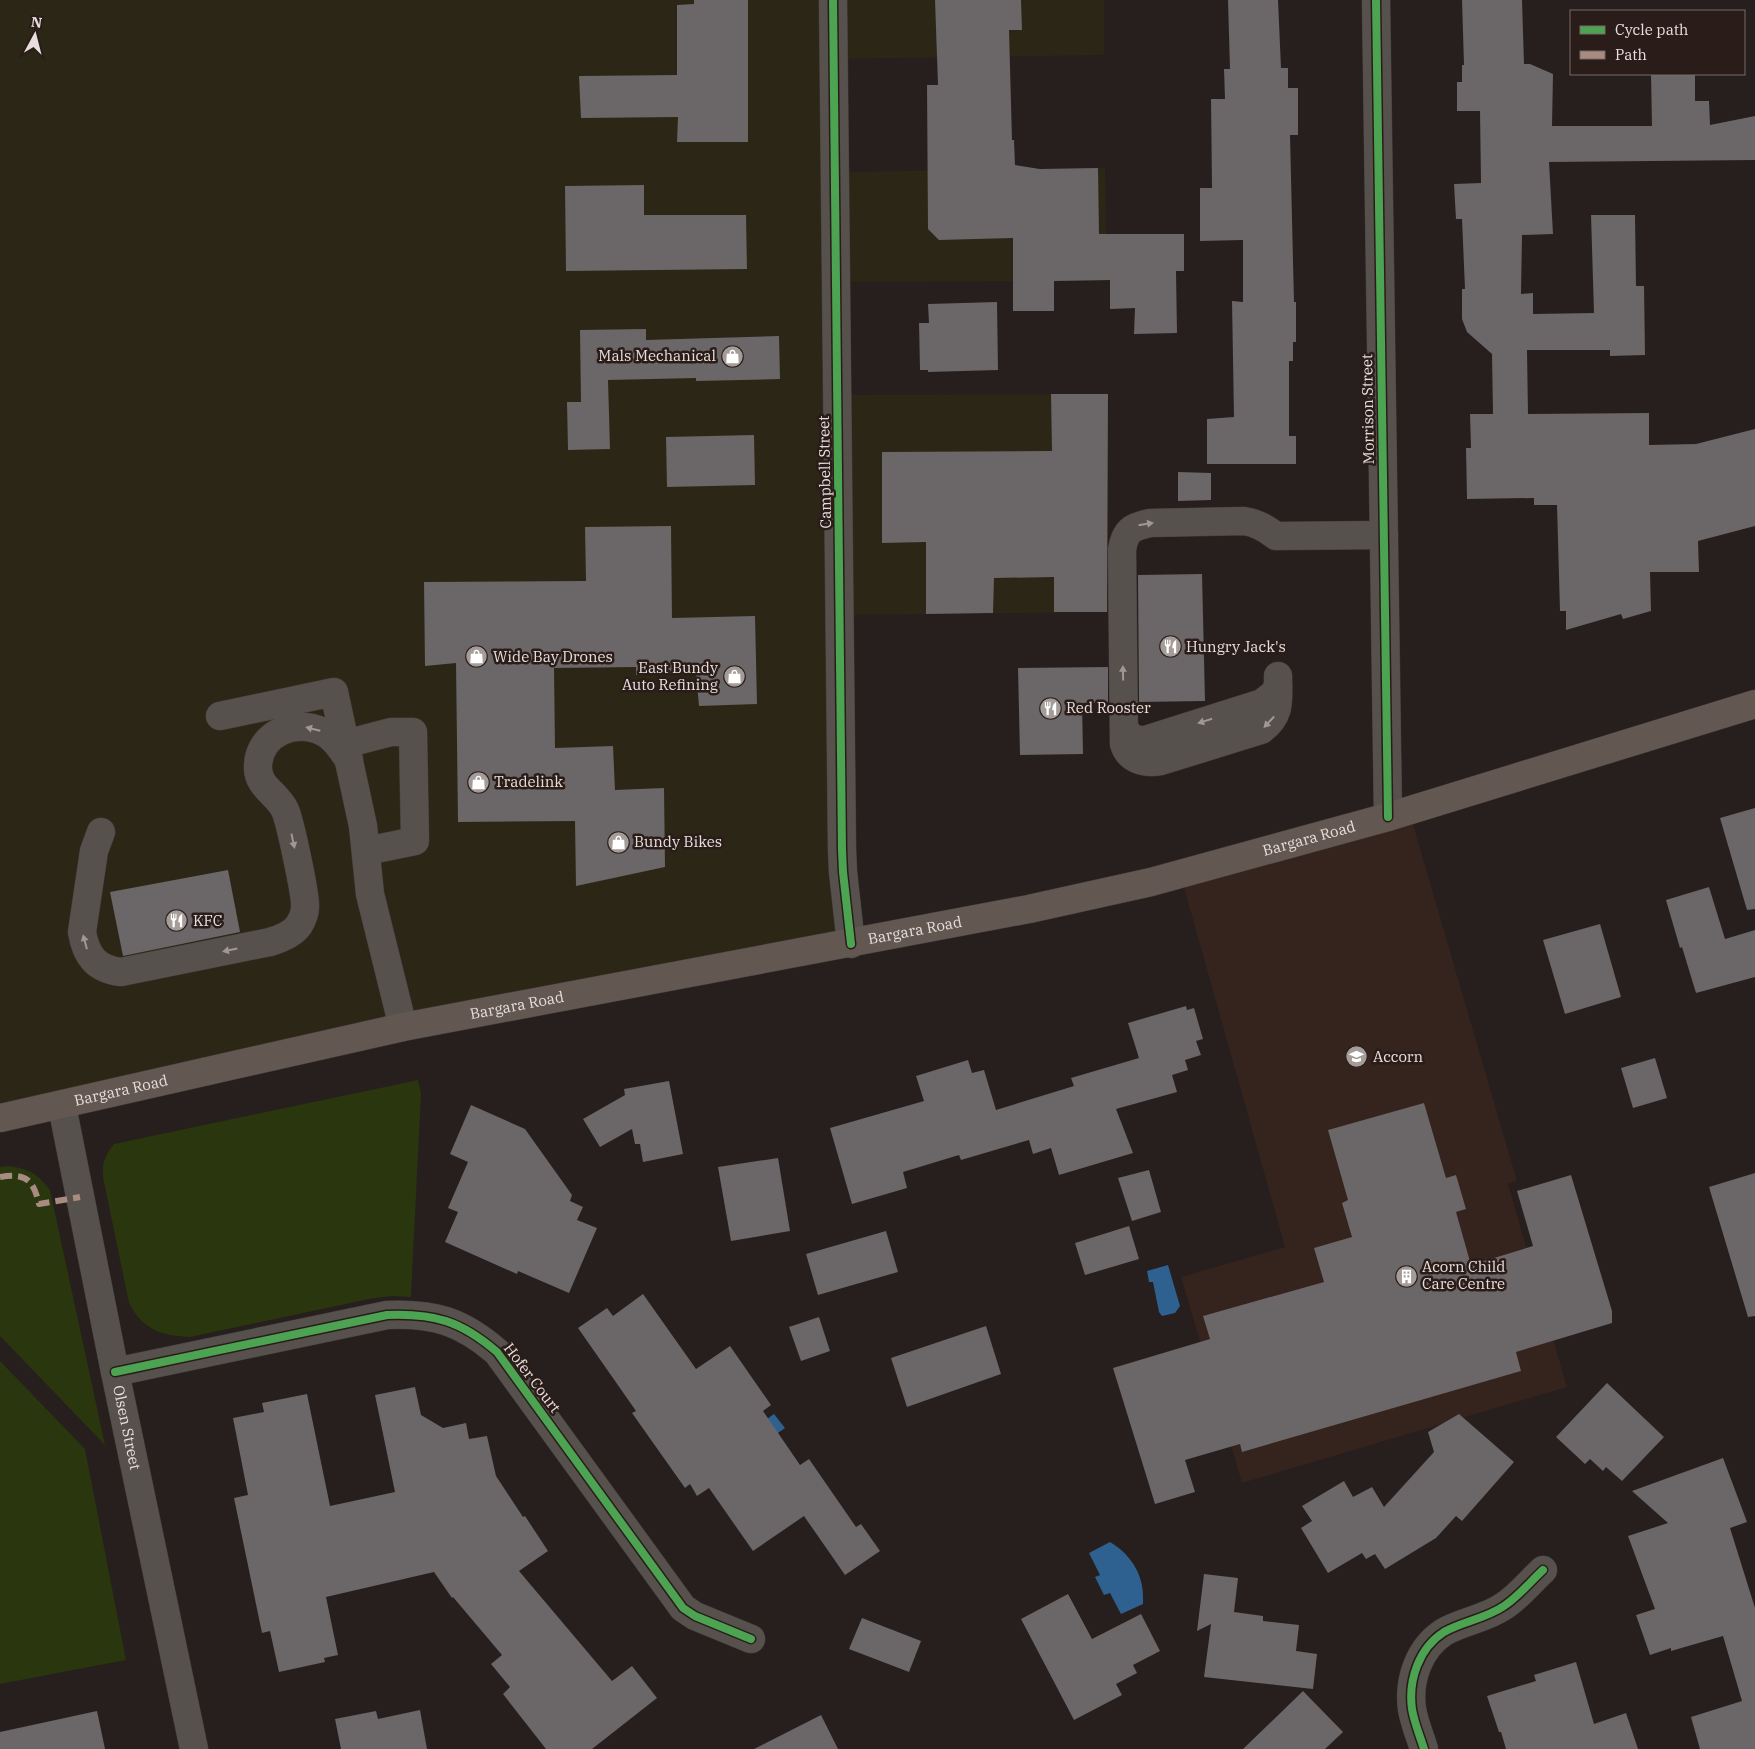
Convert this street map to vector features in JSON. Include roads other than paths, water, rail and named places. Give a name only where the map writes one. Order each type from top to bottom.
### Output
[{"type":"main road","name":"Bargara Road","points":[[0,1118],[62,1106],[403,1027],[851,944],[1029,909],[1151,882],[1388,817],[1755,704]]},
{"type":"street","name":"Campbell Street","points":[[833,0],[842,872],[851,944]]},
{"type":"street","name":"Morrison Street","points":[[1376,0],[1388,817]]},
{"type":"street","points":[[1278,681],[1275,693],[1262,703],[1145,740],[1131,737],[1124,727],[1122,550],[1129,531],[1137,526],[1150,523],[1244,521],[1254,523],[1276,536],[1384,535]]},
{"type":"street","points":[[220,716],[334,692],[363,826],[370,894],[403,1027]]},
{"type":"street","points":[[101,832],[94,851],[82,932],[89,956],[99,965],[111,971],[122,972],[270,942],[281,938],[298,927],[305,907],[288,815],[278,800],[263,786],[258,775],[260,755],[264,746],[273,736],[284,729],[298,726],[311,727],[324,732],[347,752]]},
{"type":"street","points":[[347,752],[391,732],[413,732],[415,842],[366,850]]},
{"type":"street","name":"Olsen Street","points":[[62,1106],[115,1372],[194,1749]]},
{"type":"street","name":"Hofer Court","points":[[115,1372],[387,1315],[414,1314],[438,1318],[461,1326],[481,1338],[497,1352],[682,1608],[695,1616],[751,1639]]},
{"type":"street","points":[[1424,1749],[1412,1710],[1411,1691],[1414,1674],[1421,1655],[1431,1643],[1445,1632],[1483,1617],[1504,1606],[1543,1570]]},
{"type":"water","points":[[1168,1265],[1180,1306],[1175,1313],[1162,1316],[1159,1312],[1153,1282],[1149,1282],[1147,1271]]},
{"type":"water","points":[[774,1414],[785,1428],[755,1449],[744,1435]]},
{"type":"water","points":[[1110,1542],[1131,1561],[1140,1576],[1142,1585],[1143,1604],[1121,1614],[1110,1593],[1104,1595],[1095,1577],[1100,1575],[1089,1553]]},
{"type":"place","name":"Mals Mechanical","points":[[732,356]]},
{"type":"place","name":"Hungry Jack's","points":[[1170,647]]},
{"type":"place","name":"Wide Bay Drones","points":[[477,657]]},
{"type":"place","name":"East Bundy Auto Refining","points":[[734,677]]},
{"type":"place","name":"Red Rooster","points":[[1050,708]]},
{"type":"place","name":"Tradelink","points":[[478,782]]},
{"type":"place","name":"Bundy Bikes","points":[[618,842]]},
{"type":"place","name":"KFC","points":[[177,921]]},
{"type":"place","name":"Accorn","points":[[1357,1057]]},
{"type":"place","name":"Acorn Child Care Centre","points":[[1406,1276]]}]
